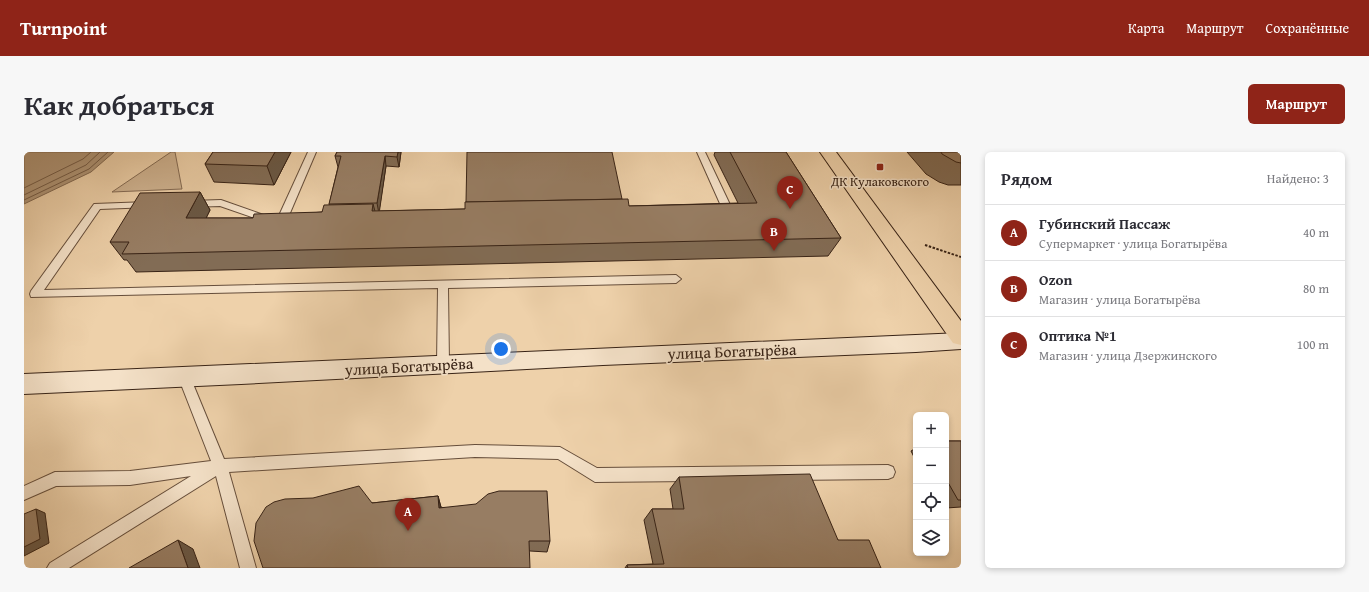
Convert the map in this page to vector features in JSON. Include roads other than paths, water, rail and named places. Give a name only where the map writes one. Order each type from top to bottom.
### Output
[{"type":"main road","points":[[828,152],[961,337]]},
{"type":"main road","name":"улица Богатырёва","points":[[24,384],[185,379],[443,364],[746,349],[885,346],[961,341]]},
{"type":"lane","points":[[182,204],[221,203],[268,220],[286,220],[312,152]]},
{"type":"lane","points":[[702,152],[728,211],[706,211]]},
{"type":"lane","points":[[159,204],[98,206],[34,294],[676,279]]},
{"type":"lane","points":[[443,284],[443,364]]},
{"type":"lane","points":[[185,379],[220,466],[248,568]]},
{"type":"lane","points":[[24,493],[55,478],[130,478],[220,466],[475,451],[560,453],[595,475],[888,472]]},
{"type":"lane","points":[[55,568],[220,466]]},
{"type":"water","points":[[24,152],[114,152],[91,172],[24,204]]},
{"type":"place","name":"ДК Кулаковского","points":[[880,167]]},
{"type":"place","name":"Оптика №1","points":[[790,209]]},
{"type":"place","name":"Ozon","points":[[774,251]]},
{"type":"place","name":"Губинский Пассаж","points":[[408,531]]}]
